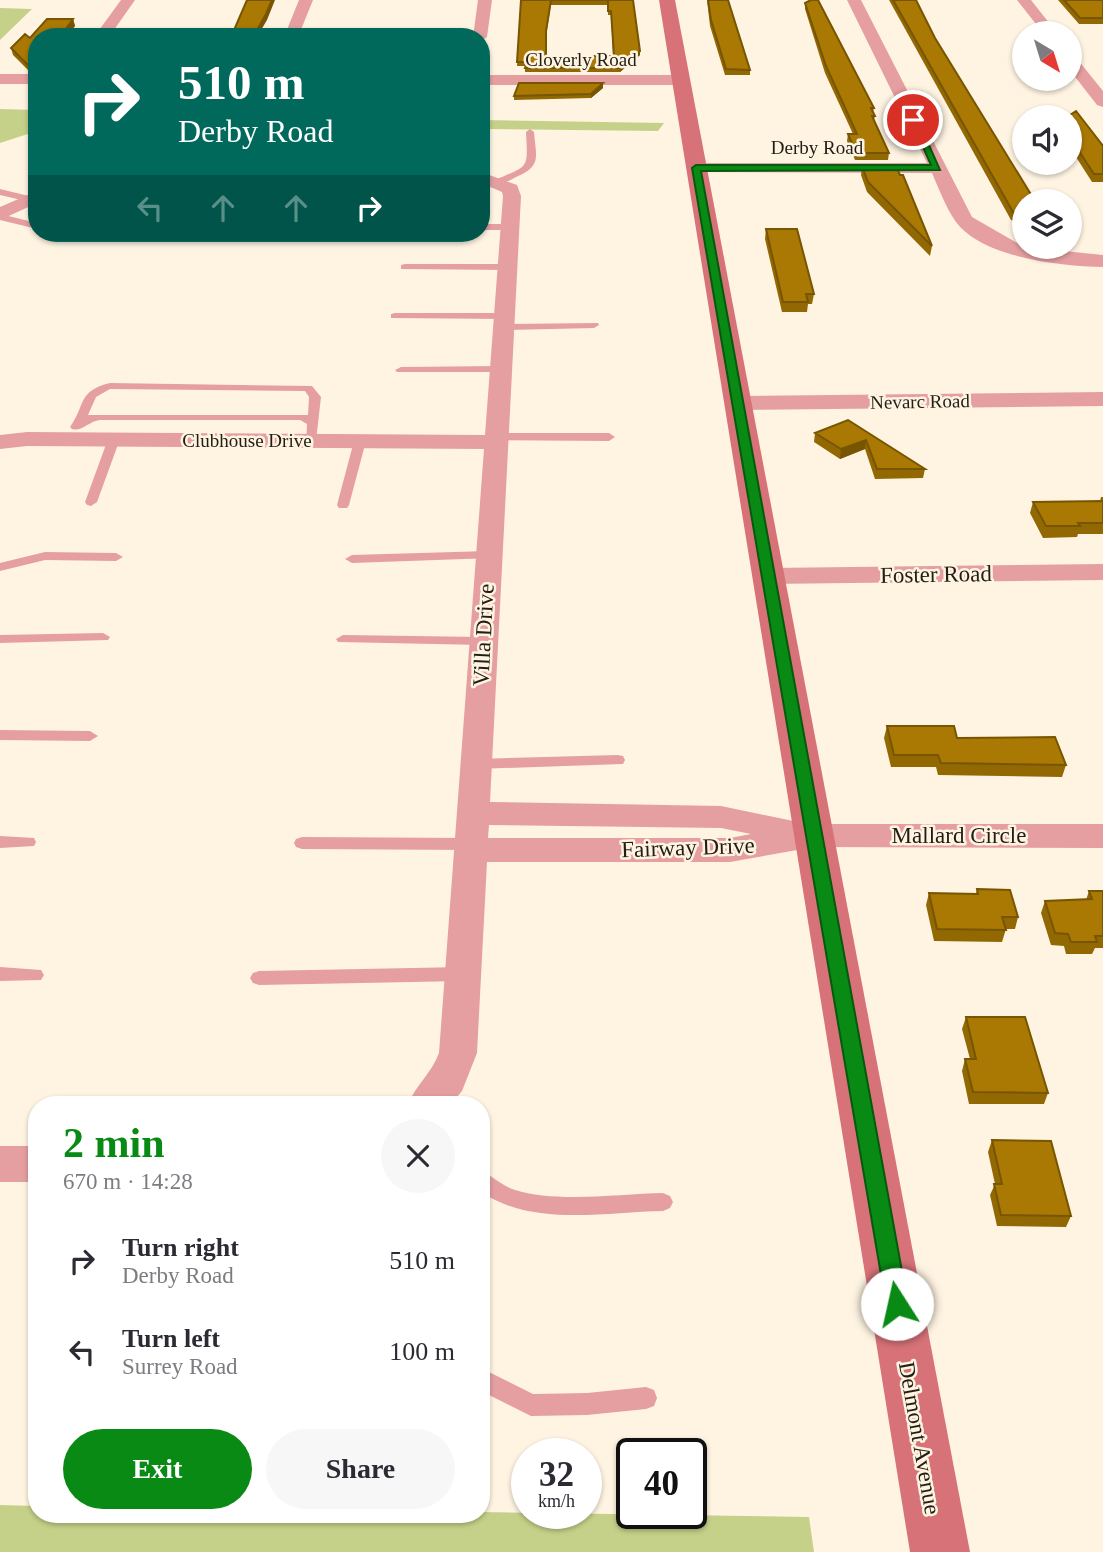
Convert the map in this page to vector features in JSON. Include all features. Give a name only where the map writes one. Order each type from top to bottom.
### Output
[{"type":"street","points":[[108,28],[128,0]]},
{"type":"street","points":[[295,28],[306,0]]},
{"type":"street","points":[[481,28],[485,0]]},
{"type":"street","name":"Delmont Avenue","points":[[667,0],[940,1552]]},
{"type":"street","points":[[854,0],[964,220],[974,229],[1005,244],[1042,255],[1103,261]]},
{"type":"street","points":[[1024,0],[1041,21]]},
{"type":"street","points":[[1082,75],[1103,102]]},
{"type":"street","points":[[0,79],[28,79]]},
{"type":"street","name":"Cloverly Road","points":[[490,80],[681,80]]},
{"type":"street","name":"Derby Road","points":[[696,168],[937,168]]},
{"type":"street","name":"Villa Drive","points":[[434,1096],[448,1080],[458,1053],[510,227],[511,188],[490,180]]},
{"type":"street","points":[[0,216],[28,200]]},
{"type":"street","name":"Nevarc Road","points":[[738,403],[1103,399]]},
{"type":"street","name":"Clubhouse Drive","points":[[0,442],[74,431],[114,439],[311,432],[360,441],[495,440]]},
{"type":"street","name":"Foster Road","points":[[768,576],[1103,572]]},
{"type":"street","name":"Fairway Drive","points":[[472,836],[730,850],[814,835]]},
{"type":"street","name":"Mallard Circle","points":[[814,835],[1103,836]]},
{"type":"street","points":[[0,1164],[28,1164]]},
{"type":"lane","points":[[490,180],[528,169],[532,162],[530,132]]},
{"type":"lane","points":[[0,192],[28,196]]},
{"type":"lane","points":[[0,216],[28,224]]},
{"type":"lane","points":[[490,227],[510,227]]},
{"type":"lane","points":[[405,267],[507,267]]},
{"type":"lane","points":[[395,316],[594,325]]},
{"type":"lane","points":[[401,370],[500,369]]},
{"type":"lane","points":[[74,431],[89,394],[98,388],[110,386],[308,388],[315,397],[311,432]]},
{"type":"lane","points":[[74,431],[89,418],[100,416],[302,417],[311,432]]},
{"type":"lane","points":[[495,440],[609,437]]},
{"type":"lane","points":[[91,502],[114,439]]},
{"type":"lane","points":[[342,505],[360,441]]},
{"type":"lane","points":[[352,559],[488,555]]},
{"type":"lane","points":[[0,567],[45,556],[117,556]]},
{"type":"lane","points":[[0,639],[103,638]]},
{"type":"lane","points":[[343,639],[483,641]]},
{"type":"lane","points":[[0,735],[90,736]]},
{"type":"lane","points":[[476,764],[617,760]]},
{"type":"lane","points":[[302,843],[472,836]]},
{"type":"lane","points":[[0,842],[28,842]]},
{"type":"lane","points":[[0,974],[35,975]]},
{"type":"lane","points":[[259,978],[463,974]]},
{"type":"lane","points":[[490,1187],[516,1199],[548,1203],[663,1202]]},
{"type":"lane","points":[[490,1384],[531,1405],[587,1404],[646,1398]]},
{"type":"green space","points":[[0,8],[32,9],[0,40]]},
{"type":"green space","points":[[0,109],[28,110],[28,134],[0,143]]},
{"type":"green space","points":[[490,120],[664,123],[658,131],[490,129]]},
{"type":"green space","points":[[0,1505],[28,1506],[28,1523],[490,1523],[490,1512],[511,1512],[511,1529],[602,1529],[602,1514],[616,1514],[616,1529],[707,1529],[707,1515],[809,1517],[814,1552],[0,1552]]},
{"type":"building","points":[[247,0],[272,0],[258,28],[235,28]]},
{"type":"building","points":[[521,0],[551,0],[546,31],[546,56],[614,56],[608,0],[633,0],[640,51],[620,68],[525,68],[527,62],[517,62]]},
{"type":"building","points":[[708,0],[728,0],[750,70],[726,69],[711,20]]},
{"type":"building","points":[[818,0],[874,108],[871,108],[875,116],[872,116],[889,153],[856,153],[848,134],[857,134],[826,66],[805,3]]},
{"type":"building","points":[[893,0],[916,0],[935,38],[1012,164],[1012,175],[1019,175],[1028,189],[1012,189],[1012,210]]},
{"type":"building","points":[[1064,0],[1103,0],[1103,18],[1080,18]]},
{"type":"building","points":[[47,19],[73,19],[66,28],[39,28]]},
{"type":"building","points":[[25,34],[28,36],[28,64],[11,48]]},
{"type":"building","points":[[519,83],[603,83],[591,94],[514,96]]},
{"type":"building","points":[[1082,119],[1103,146],[1103,174],[1094,174],[1082,156]]},
{"type":"building","points":[[862,166],[896,166],[900,175],[903,175],[932,246],[868,182]]},
{"type":"building","points":[[766,229],[797,229],[814,294],[806,294],[808,302],[783,302]]},
{"type":"building","points":[[848,420],[925,469],[877,469],[866,440],[841,449],[815,433]]},
{"type":"building","points":[[1103,501],[1103,523],[1078,523],[1080,526],[1046,526],[1033,502]]},
{"type":"building","points":[[887,726],[954,726],[957,738],[1055,737],[1066,765],[941,763],[938,755],[894,755]]},
{"type":"building","points":[[977,889],[1010,890],[1018,917],[1002,917],[1006,930],[937,929],[929,893],[978,894]]},
{"type":"building","points":[[1089,891],[1103,891],[1103,936],[1095,936],[1097,942],[1071,942],[1068,934],[1055,933],[1045,901],[1092,899]]},
{"type":"building","points":[[966,1017],[1025,1017],[1048,1093],[973,1092],[965,1059],[976,1059]]},
{"type":"building","points":[[992,1140],[1051,1141],[1071,1216],[1001,1215],[994,1184],[1002,1184]]},
{"type":"route","points":[[897,1304],[696,168],[937,168],[913,120]]}]
